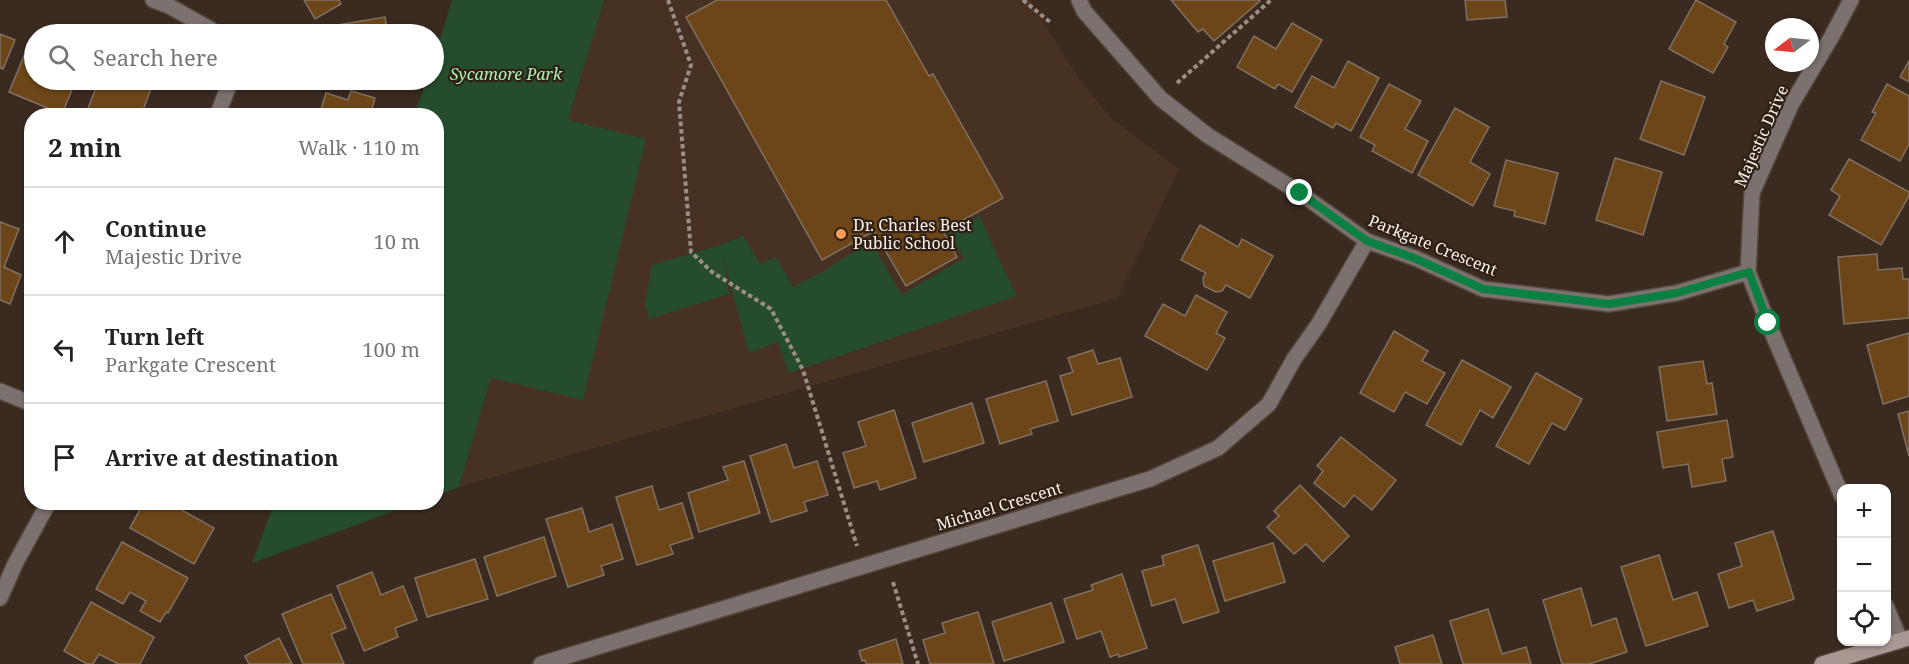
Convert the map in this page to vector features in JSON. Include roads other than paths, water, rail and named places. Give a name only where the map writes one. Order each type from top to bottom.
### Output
[{"type":"street","points":[[153,0],[201,24]]},
{"type":"street","name":"Parkgate Crescent","points":[[1079,0],[1084,11],[1160,98],[1207,135],[1300,193],[1367,241],[1414,258],[1483,289],[1609,304],[1677,293],[1749,272]]},
{"type":"street","name":"Majestic Drive","points":[[1837,484],[1768,323],[1749,272],[1752,193],[1791,105],[1851,0]]},
{"type":"street","points":[[221,108],[227,90]]},
{"type":"street","name":"Michael Crescent","points":[[541,664],[1150,479],[1218,448],[1269,404],[1367,241]]},
{"type":"street","points":[[0,391],[24,401]]},
{"type":"street","points":[[0,598],[15,564],[45,510]]},
{"type":"street","points":[[1822,664],[1905,639],[1891,613]]},
{"type":"place","name":"Dr. Charles Best Public School","points":[[841,234]]},
{"type":"park label","name":"Sycamore Park","points":[[506,74]]}]
